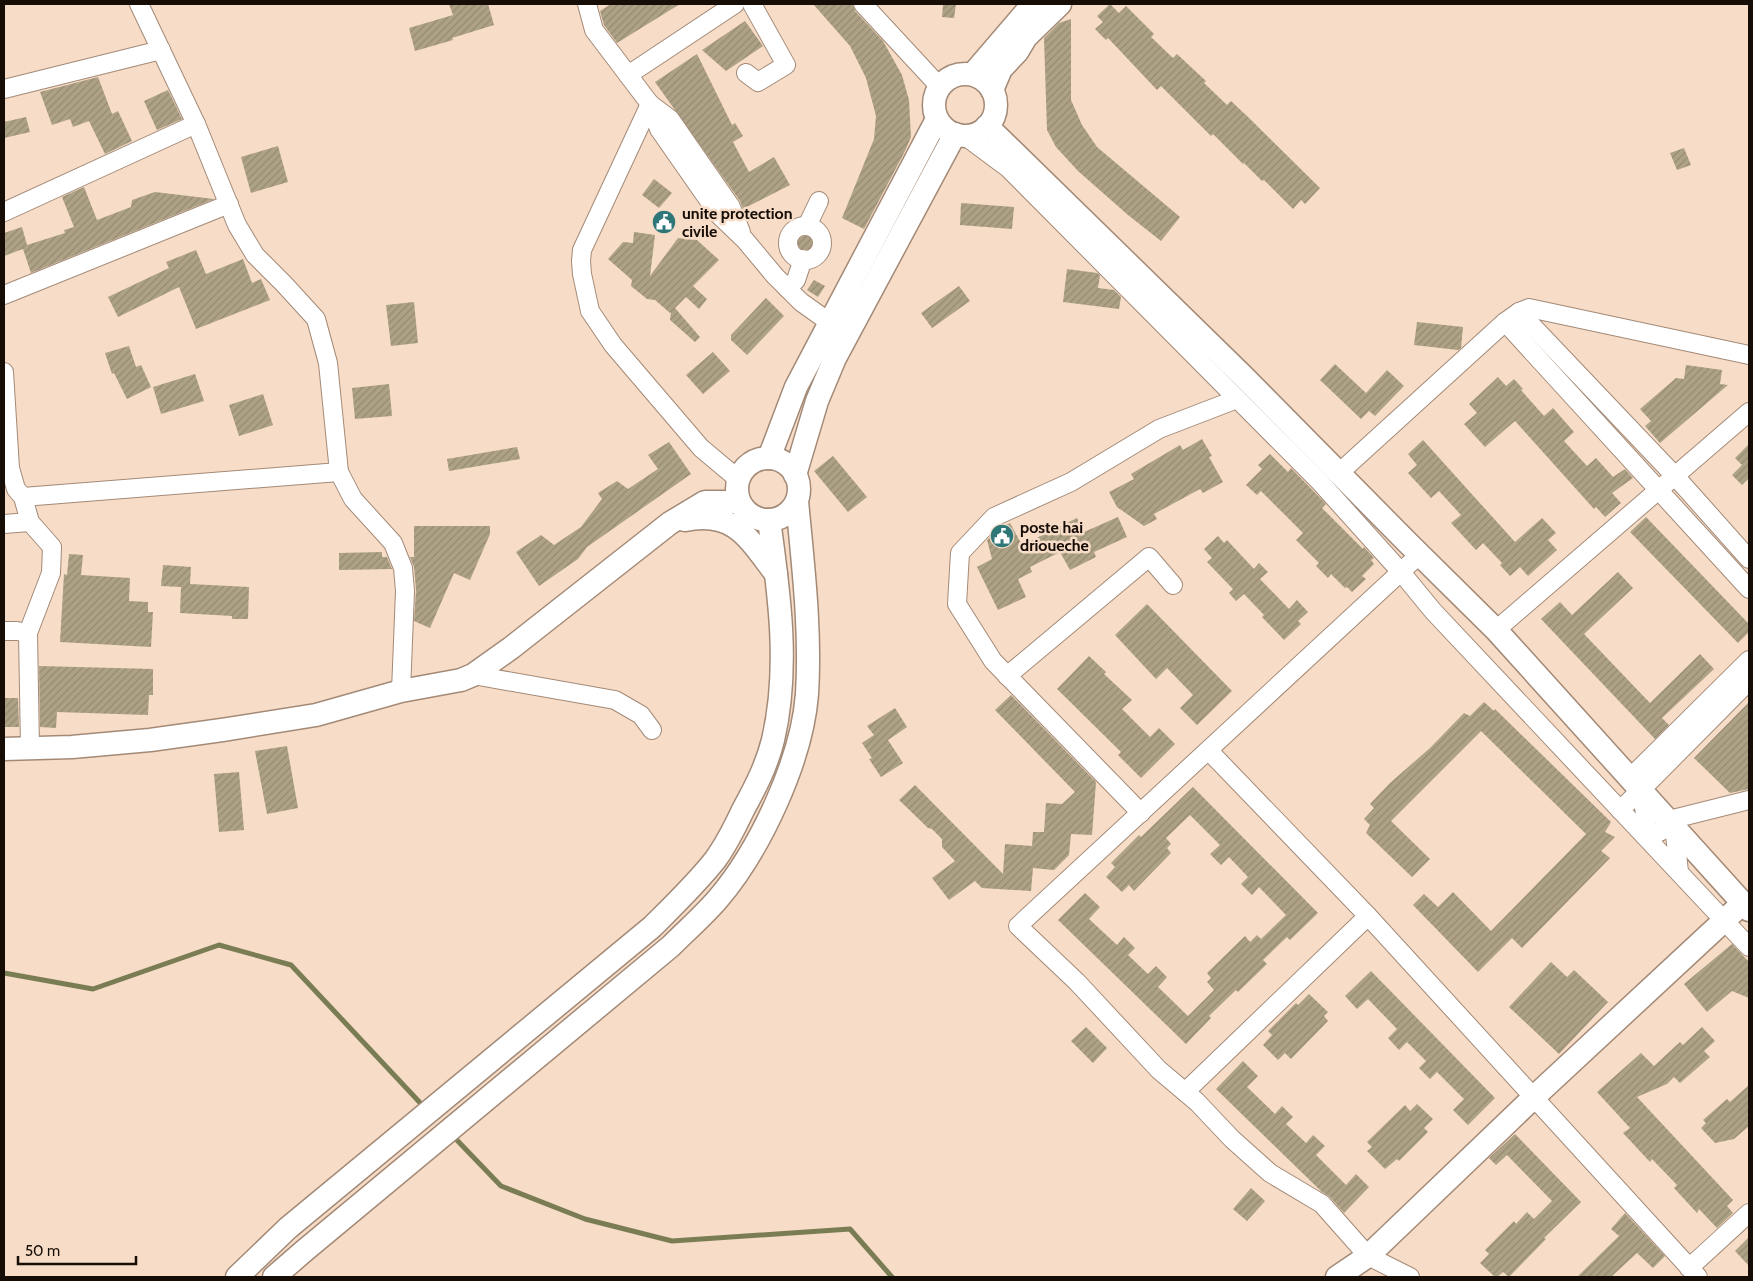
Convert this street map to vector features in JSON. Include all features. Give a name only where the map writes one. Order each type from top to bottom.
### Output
[{"type":"street","points":[[139,4],[196,124],[237,225],[255,255],[316,320],[328,363],[340,472],[353,498],[394,543],[403,568],[409,690]]},
{"type":"street","points":[[587,4],[594,30],[650,104],[659,129],[719,215],[745,240],[801,302],[830,322]]},
{"type":"street","points":[[628,75],[735,4]]},
{"type":"street","points":[[746,73],[758,82],[786,66],[752,4]]},
{"type":"street","points":[[863,4],[939,86]]},
{"type":"street","points":[[973,74],[1033,4]]},
{"type":"street","points":[[992,90],[1001,69],[1017,52],[1026,37],[1060,4]]},
{"type":"street","points":[[4,89],[161,50]]},
{"type":"street","points":[[960,135],[977,133],[987,126],[994,115],[996,106],[992,90],[981,78],[973,74],[956,74],[939,86],[933,106],[937,119],[943,127],[960,135],[1008,168],[1320,482],[1401,572],[1433,611],[1749,947]]},
{"type":"street","points":[[650,104],[582,250],[582,274],[590,311],[613,345],[701,448],[738,479]]},
{"type":"street","points":[[769,458],[796,387],[937,119]]},
{"type":"street","points":[[4,212],[196,124]]},
{"type":"street","points":[[987,126],[1243,376],[1419,555],[1496,630],[1746,906],[1724,920],[1534,1097],[1368,1256],[1337,1277]]},
{"type":"street","points":[[795,475],[817,401],[835,358],[960,135]]},
{"type":"street","points":[[787,288],[796,280],[803,259],[794,255],[789,246],[789,236],[796,228],[807,226],[819,201]]},
{"type":"street","points":[[4,295],[229,204]]},
{"type":"street","points":[[1339,473],[1512,317],[1530,308],[1749,355]]},
{"type":"street","points":[[1512,317],[1675,476],[1749,559]]},
{"type":"street","points":[[1512,317],[1659,490],[1749,589]]},
{"type":"street","points":[[4,372],[10,468],[16,489],[23,496],[30,522],[52,546],[51,573],[28,633],[30,748]]},
{"type":"street","points":[[1141,813],[993,661],[957,604],[960,553],[994,517],[1071,482],[1159,429],[1237,399]]},
{"type":"street","points":[[1496,630],[1749,412]]},
{"type":"street","points":[[274,1277],[304,1250],[671,946],[717,900],[736,875],[754,846],[783,788],[791,765],[806,697],[808,649],[797,501],[798,481],[786,464],[777,459],[769,458],[756,460],[748,465],[738,479],[736,492],[739,502],[745,511],[753,517],[769,520],[783,517],[797,501]]},
{"type":"street","points":[[23,496],[340,472]]},
{"type":"street","points":[[4,749],[72,747],[131,742],[222,730],[316,715],[409,690],[448,684],[473,675],[511,648],[670,523],[706,502],[739,502]]},
{"type":"street","points":[[670,523],[698,517],[713,517],[726,521],[747,537],[776,574]]},
{"type":"street","points":[[237,1277],[288,1228],[652,927],[696,882],[716,858],[733,830],[758,780],[773,742],[778,710],[781,628],[769,520]]},
{"type":"street","points":[[4,524],[30,522]]},
{"type":"street","points":[[1410,1277],[1368,1256],[1322,1204],[1270,1173],[1232,1139],[1197,1102],[1159,1070],[1078,982],[1018,926],[1419,555]]},
{"type":"street","points":[[1007,676],[1149,557],[1173,585]]},
{"type":"street","points":[[4,631],[28,633]]},
{"type":"street","points":[[1620,810],[1636,784],[1749,660]]},
{"type":"street","points":[[473,675],[615,700],[641,715],[652,730]]},
{"type":"street","points":[[1636,784],[1749,681]]},
{"type":"street","points":[[1209,751],[1368,916],[1694,1272],[1749,1213]]},
{"type":"street","points":[[1671,822],[1749,800]]},
{"type":"street","points":[[1671,822],[1679,872]]},
{"type":"street","points":[[1185,1092],[1368,916]]},
{"type":"building","points":[[449,4],[488,4],[494,25],[415,51],[409,28],[453,15]]},
{"type":"building","points":[[611,4],[680,4],[617,43],[604,25],[600,11]]},
{"type":"building","points":[[813,4],[853,5],[855,11],[883,41],[902,75],[909,100],[911,137],[864,229],[842,218],[874,139],[876,116],[866,78],[850,46]]},
{"type":"building","points":[[943,4],[956,4],[954,18],[942,17]]},
{"type":"building","points":[[1110,4],[1119,13],[1126,6],[1154,34],[1151,37],[1173,58],[1177,54],[1206,81],[1204,83],[1227,105],[1231,101],[1320,188],[1305,204],[1301,200],[1293,209],[1213,134],[1211,136],[1161,86],[1157,90],[1108,38],[1106,40],[1095,29],[1103,22],[1097,16]]},
{"type":"building","points":[[1071,19],[1071,100],[1082,125],[1097,147],[1180,217],[1161,241],[1078,171],[1056,147],[1047,130],[1044,38],[1059,23]]},
{"type":"building","points":[[745,21],[763,46],[726,71],[702,50]]},
{"type":"building","points":[[697,54],[732,125],[735,123],[743,136],[733,142],[749,172],[774,157],[790,185],[743,209],[740,201],[655,82]]},
{"type":"building","points":[[98,77],[112,114],[118,111],[132,141],[105,154],[89,121],[73,127],[70,119],[52,125],[40,92]]},
{"type":"building","points":[[168,90],[182,119],[157,130],[144,101]]},
{"type":"building","points":[[26,117],[30,132],[4,138],[4,122]]},
{"type":"building","points":[[278,146],[288,182],[251,193],[241,157]]},
{"type":"building","points":[[1684,148],[1691,165],[1677,170],[1670,153]]},
{"type":"building","points":[[654,179],[672,193],[659,208],[642,195]]},
{"type":"building","points":[[84,187],[97,220],[131,207],[132,200],[155,192],[214,199],[31,273],[23,249],[4,256],[4,233],[22,227],[27,245],[65,233],[64,230],[74,227],[62,197]]},
{"type":"building","points":[[961,203],[1014,207],[1012,229],[960,225]]},
{"type":"building","points":[[634,232],[655,235],[650,276],[678,238],[697,240],[719,260],[693,286],[707,299],[699,309],[686,297],[675,308],[700,337],[695,342],[670,320],[671,312],[655,300],[647,299],[631,286],[632,280],[608,259],[623,242],[633,243]]},
{"type":"building","points":[[803,236],[811,236],[817,245],[809,250],[799,249],[794,242]]},
{"type":"building","points":[[196,250],[206,274],[243,259],[252,283],[261,279],[270,300],[196,329],[179,287],[118,317],[108,297],[169,268],[166,262]]},
{"type":"building","points":[[1067,269],[1100,275],[1098,288],[1114,290],[1121,297],[1119,309],[1063,302]]},
{"type":"building","points":[[814,280],[825,286],[818,297],[807,290]]},
{"type":"building","points":[[959,286],[970,301],[932,328],[921,313]]},
{"type":"building","points":[[766,298],[784,316],[747,355],[731,340],[731,335]]},
{"type":"building","points":[[414,302],[418,343],[391,346],[386,305]]},
{"type":"building","points":[[1417,322],[1463,327],[1461,348],[1458,350],[1414,345]]},
{"type":"building","points":[[129,346],[136,367],[141,365],[151,387],[127,399],[114,373],[112,374],[105,353]]},
{"type":"building","points":[[713,352],[730,371],[703,394],[686,375]]},
{"type":"building","points":[[1335,364],[1366,393],[1387,370],[1404,386],[1375,416],[1369,411],[1361,419],[1320,380]]},
{"type":"building","points":[[1686,365],[1722,370],[1720,384],[1728,385],[1660,443],[1645,426],[1651,421],[1640,409],[1676,378],[1684,379]]},
{"type":"building","points":[[195,374],[204,401],[161,414],[153,387]]},
{"type":"building","points":[[1498,377],[1506,386],[1514,379],[1544,416],[1553,408],[1574,432],[1564,441],[1587,466],[1596,458],[1613,477],[1625,469],[1633,478],[1612,493],[1621,503],[1605,517],[1596,507],[1594,509],[1515,421],[1485,447],[1464,424],[1477,413],[1469,404]]},
{"type":"building","points":[[389,384],[392,416],[355,419],[352,388]]},
{"type":"building","points":[[263,394],[273,425],[239,436],[229,405]]},
{"type":"building","points":[[1202,439],[1212,456],[1209,457],[1223,482],[1203,493],[1200,489],[1154,514],[1157,519],[1144,526],[1117,507],[1109,492],[1134,479],[1131,474],[1180,445],[1183,450]]},
{"type":"building","points":[[1423,440],[1515,542],[1542,518],[1556,533],[1548,540],[1557,550],[1528,576],[1520,567],[1510,576],[1500,565],[1502,563],[1483,543],[1476,550],[1451,523],[1461,515],[1439,491],[1431,498],[1408,473],[1417,465],[1408,454]]},
{"type":"building","points":[[669,442],[691,474],[587,547],[578,559],[539,586],[516,552],[541,535],[554,545],[581,527],[602,499],[598,493],[617,481],[628,489],[658,469],[648,455]]},
{"type":"building","points":[[1749,444],[1749,478],[1742,485],[1732,475],[1742,465],[1735,458]]},
{"type":"building","points":[[517,447],[520,459],[449,471],[447,459]]},
{"type":"building","points":[[1270,454],[1288,472],[1291,468],[1326,504],[1322,508],[1374,558],[1371,560],[1374,564],[1362,576],[1366,579],[1352,592],[1347,587],[1345,588],[1331,574],[1328,578],[1316,566],[1319,563],[1296,540],[1303,533],[1261,491],[1257,495],[1246,485],[1262,469],[1258,465]]},
{"type":"building","points":[[833,456],[867,497],[848,512],[814,471]]},
{"type":"building","points":[[1118,517],[1127,537],[1094,552],[1096,557],[1070,570],[1060,552],[1030,567],[1032,572],[1018,579],[1026,597],[998,610],[977,567],[992,559],[987,540],[998,529],[1010,523],[1022,545],[1077,518],[1084,532]]},
{"type":"building","points":[[1646,517],[1749,624],[1749,632],[1738,643],[1630,532]]},
{"type":"building","points":[[414,526],[490,526],[490,534],[470,580],[454,573],[430,628],[414,621],[416,590],[414,567],[410,557],[414,557]]},
{"type":"building","points":[[1218,536],[1224,543],[1227,540],[1254,569],[1259,563],[1268,572],[1260,579],[1289,609],[1297,600],[1308,612],[1298,621],[1301,624],[1284,640],[1262,617],[1264,615],[1244,594],[1236,601],[1229,593],[1233,589],[1207,562],[1212,558],[1204,549]]},
{"type":"building","points":[[382,552],[382,557],[387,557],[392,569],[339,570],[339,553]]},
{"type":"building","points":[[69,554],[83,555],[81,575],[130,578],[129,601],[148,602],[148,612],[153,612],[151,647],[60,642],[64,574],[67,575]]},
{"type":"building","points":[[163,565],[191,567],[190,584],[249,587],[248,619],[232,619],[232,616],[180,613],[181,587],[161,586]]},
{"type":"building","points":[[1618,572],[1633,588],[1584,634],[1650,703],[1700,654],[1714,669],[1662,718],[1669,725],[1655,739],[1541,619],[1560,602],[1572,615]]},
{"type":"building","points":[[1147,604],[1232,691],[1197,725],[1180,708],[1193,695],[1167,668],[1156,679],[1115,635]]},
{"type":"building","points":[[1089,656],[1106,672],[1104,674],[1132,700],[1122,709],[1150,737],[1159,728],[1175,744],[1141,778],[1118,755],[1121,752],[1057,689]]},
{"type":"building","points":[[39,666],[153,669],[153,695],[149,695],[148,715],[57,712],[56,728],[40,727]]},
{"type":"building","points":[[1011,695],[1096,782],[1092,835],[1071,834],[1069,855],[1054,870],[1033,868],[1031,891],[982,888],[975,881],[949,900],[932,878],[955,861],[942,847],[942,839],[899,800],[915,785],[1003,874],[1005,844],[1032,846],[1033,832],[1044,832],[1046,803],[1062,804],[1075,792],[995,710]]},
{"type":"building","points":[[4,698],[18,698],[19,727],[4,727]]},
{"type":"building","points":[[1484,702],[1494,711],[1495,709],[1611,822],[1605,832],[1615,837],[1601,851],[1610,858],[1522,948],[1512,938],[1478,972],[1413,905],[1424,894],[1438,907],[1453,892],[1491,931],[1586,834],[1481,731],[1391,821],[1430,859],[1412,877],[1366,833],[1370,825],[1364,819],[1374,808],[1370,804],[1390,783],[1430,748],[1464,713],[1470,716]]},
{"type":"building","points":[[1749,702],[1749,789],[1730,793],[1694,758]]},
{"type":"building","points":[[895,708],[907,727],[888,740],[903,763],[881,777],[869,759],[872,758],[862,743],[874,735],[867,726]]},
{"type":"building","points":[[287,746],[298,808],[267,814],[255,751]]},
{"type":"building","points":[[239,772],[244,830],[219,832],[214,774]]},
{"type":"building","points":[[1193,787],[1318,913],[1290,940],[1287,937],[1263,960],[1267,964],[1209,1016],[1211,1018],[1186,1044],[1058,920],[1085,893],[1100,907],[1089,919],[1117,945],[1124,937],[1135,948],[1128,955],[1148,974],[1156,966],[1167,977],[1158,987],[1188,1016],[1214,990],[1207,982],[1211,978],[1207,973],[1245,936],[1250,942],[1257,935],[1261,939],[1286,915],[1259,887],[1252,895],[1241,884],[1248,877],[1229,857],[1221,865],[1210,854],[1220,845],[1190,815],[1166,838],[1171,844],[1167,848],[1171,853],[1134,891],[1129,885],[1122,892],[1106,877],[1115,867],[1111,863],[1139,835],[1141,837]]},
{"type":"building","points":[[1732,944],[1749,962],[1749,998],[1732,991],[1707,1012],[1684,984]]},
{"type":"building","points":[[1551,962],[1567,977],[1574,970],[1608,1002],[1559,1054],[1509,1007]]},
{"type":"building","points":[[1371,971],[1495,1098],[1468,1125],[1453,1110],[1464,1099],[1437,1072],[1430,1079],[1419,1068],[1426,1061],[1407,1042],[1399,1050],[1388,1038],[1397,1029],[1368,999],[1357,1009],[1345,996]]},
{"type":"building","points":[[1309,994],[1328,1012],[1324,1016],[1328,1021],[1291,1059],[1285,1053],[1278,1060],[1263,1045],[1272,1035],[1268,1031],[1296,1003],[1298,1005]]},
{"type":"building","points":[[1086,1027],[1107,1048],[1093,1063],[1071,1041]]},
{"type":"building","points":[[1702,1027],[1715,1041],[1704,1051],[1710,1057],[1680,1083],[1674,1077],[1667,1084],[1637,1097],[1733,1200],[1727,1206],[1733,1213],[1717,1228],[1699,1209],[1697,1213],[1674,1188],[1677,1185],[1652,1159],[1650,1162],[1623,1133],[1630,1128],[1597,1092],[1641,1053],[1654,1066],[1680,1042],[1683,1045]]},
{"type":"building","points":[[1243,1061],[1258,1076],[1247,1087],[1275,1114],[1282,1106],[1293,1117],[1286,1124],[1306,1143],[1313,1135],[1325,1146],[1316,1155],[1346,1185],[1356,1174],[1369,1187],[1344,1213],[1330,1197],[1322,1192],[1216,1089]]},
{"type":"building","points":[[1749,1085],[1749,1126],[1734,1139],[1715,1143],[1701,1128],[1706,1123],[1703,1120],[1727,1099],[1730,1102]]},
{"type":"building","points":[[1417,1104],[1433,1119],[1424,1128],[1428,1132],[1399,1161],[1397,1159],[1385,1169],[1367,1151],[1372,1147],[1367,1142],[1405,1105],[1410,1111]]},
{"type":"building","points":[[1515,1134],[1581,1202],[1544,1238],[1546,1239],[1509,1277],[1503,1272],[1495,1277],[1480,1263],[1489,1254],[1485,1250],[1514,1221],[1516,1224],[1527,1212],[1534,1219],[1552,1201],[1507,1155],[1496,1165],[1489,1158]]},
{"type":"building","points":[[1251,1188],[1265,1201],[1247,1221],[1233,1209]]},
{"type":"building","points":[[1625,1213],[1665,1256],[1653,1268],[1637,1253],[1611,1277],[1577,1277],[1619,1236],[1611,1229]]},
{"type":"building","points":[[1749,1237],[1749,1266],[1735,1251]]},
{"type":"waterway","points":[[4,973],[93,989],[219,945],[291,965],[425,1108]]},
{"type":"waterway","points":[[452,1135],[501,1186],[585,1219],[672,1241],[850,1229],[892,1277]]},
{"type":"place","name":"unite protection civile","points":[[664,222]]},
{"type":"place","name":"poste hai drioueche","points":[[1002,536]]}]
